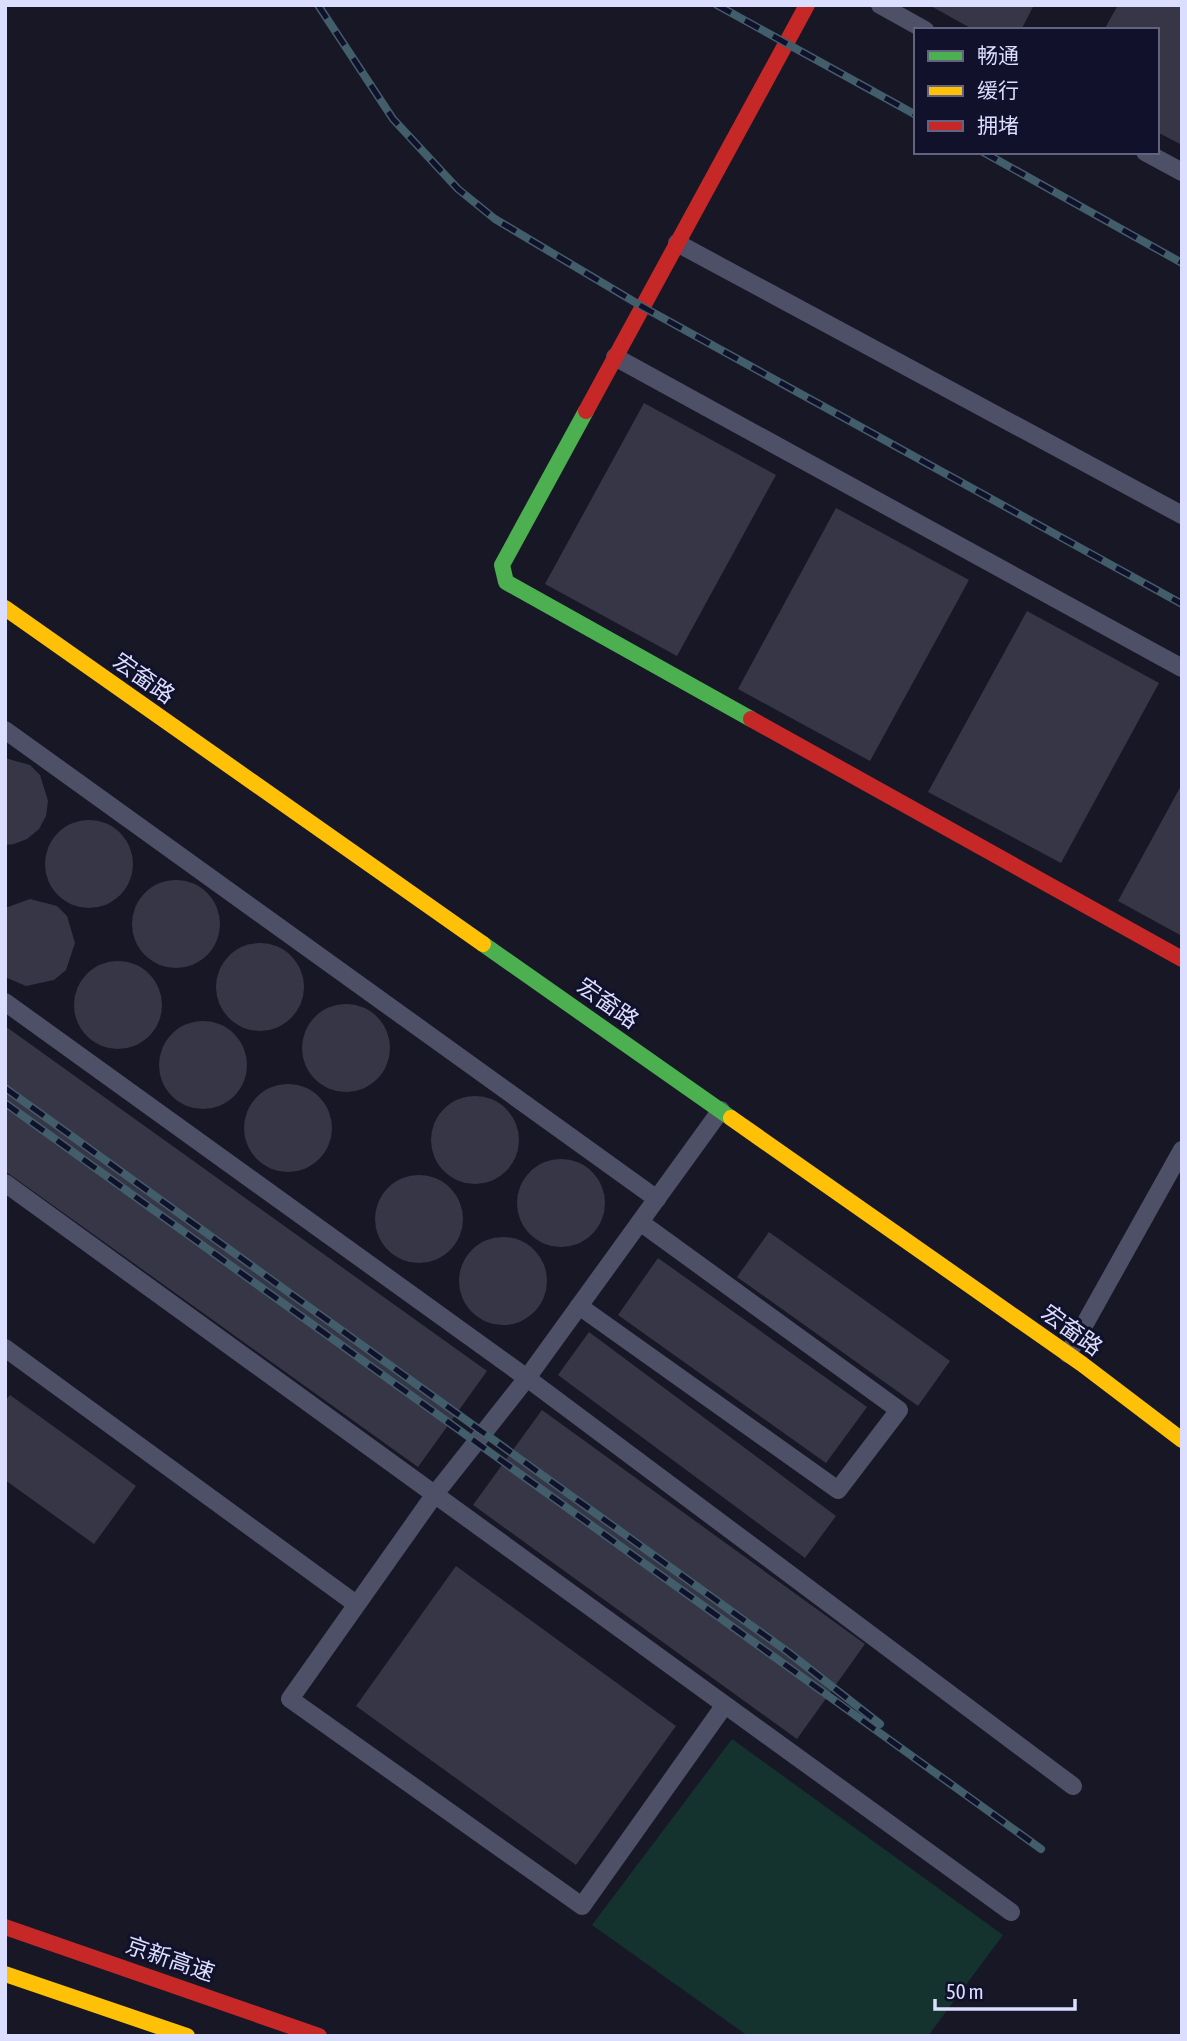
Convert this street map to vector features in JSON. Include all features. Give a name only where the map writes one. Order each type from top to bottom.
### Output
[{"type":"main road","points":[[807,5],[502,565],[506,582],[1182,959]]},
{"type":"main road","name":"宏奤路","points":[[5,608],[1068,1354],[1182,1440]]},
{"type":"main road","name":"京新高速","points":[[5,1927],[319,2036]]},
{"type":"main road","points":[[5,1974],[187,2036]]},
{"type":"street","points":[[880,5],[921,28]]},
{"type":"street","points":[[1149,154],[1182,173]]},
{"type":"street","points":[[677,243],[1182,515]]},
{"type":"street","points":[[615,357],[1182,668]]},
{"type":"street","points":[[5,730],[657,1199]]},
{"type":"street","points":[[5,1002],[527,1378],[1073,1786]]},
{"type":"street","points":[[721,1110],[527,1378],[435,1494],[290,1699],[582,1906],[724,1706]]},
{"type":"street","points":[[1068,1354],[1182,1150]]},
{"type":"street","points":[[5,1183],[1011,1912]]},
{"type":"street","points":[[579,1306],[838,1490],[899,1410],[640,1222]]},
{"type":"street","points":[[5,1349],[356,1604]]},
{"type":"green space","points":[[732,1739],[1003,1935],[928,2036],[748,2036],[592,1925]]},
{"type":"building","points":[[929,5],[1034,5],[1022,28],[970,28]]},
{"type":"building","points":[[1118,5],[1182,5],[1182,145],[1159,133],[1159,28],[1105,28]]},
{"type":"building","points":[[644,403],[776,475],[677,656],[545,584]]},
{"type":"building","points":[[836,508],[969,580],[870,761],[738,689]]},
{"type":"building","points":[[1027,611],[1159,683],[1061,863],[928,792]]},
{"type":"building","points":[[5,758],[30,765],[40,775],[48,801],[46,816],[39,829],[27,839],[5,845]]},
{"type":"building","points":[[1182,784],[1182,936],[1118,901]]},
{"type":"building","points":[[89,820],[106,824],[120,833],[129,847],[133,864],[129,881],[120,895],[106,904],[89,908],[72,904],[58,895],[49,881],[45,864],[49,847],[58,833],[72,824]]},
{"type":"building","points":[[176,880],[193,884],[207,893],[216,907],[220,924],[216,941],[207,955],[193,964],[176,968],[159,964],[145,955],[136,941],[132,924],[136,907],[145,893],[159,884]]},
{"type":"building","points":[[30,899],[57,906],[67,916],[75,943],[66,970],[54,980],[26,986],[5,977],[5,908]]},
{"type":"building","points":[[260,943],[277,947],[291,956],[300,970],[304,987],[300,1004],[291,1018],[277,1027],[260,1031],[243,1027],[229,1018],[220,1004],[216,987],[220,970],[229,956],[243,947]]},
{"type":"building","points":[[118,961],[135,965],[149,974],[158,988],[162,1005],[158,1022],[149,1036],[135,1045],[118,1049],[101,1045],[87,1036],[78,1022],[74,1005],[78,988],[87,974],[101,965]]},
{"type":"building","points":[[346,1004],[363,1008],[377,1017],[386,1031],[390,1048],[386,1065],[377,1079],[363,1088],[346,1092],[329,1088],[315,1079],[306,1065],[302,1048],[306,1031],[315,1017],[329,1008]]},
{"type":"building","points":[[203,1021],[220,1025],[234,1034],[243,1048],[247,1065],[243,1082],[234,1096],[220,1105],[203,1109],[186,1105],[172,1096],[163,1082],[159,1065],[163,1048],[172,1034],[186,1025]]},
{"type":"building","points":[[5,1026],[487,1371],[418,1467],[5,1171]]},
{"type":"building","points":[[288,1084],[305,1088],[319,1097],[328,1111],[332,1128],[328,1145],[319,1159],[305,1168],[288,1172],[271,1168],[257,1159],[248,1145],[244,1128],[248,1111],[257,1097],[271,1088]]},
{"type":"building","points":[[475,1096],[492,1100],[506,1109],[515,1123],[519,1140],[515,1157],[506,1171],[492,1180],[475,1184],[458,1180],[444,1171],[435,1157],[431,1140],[435,1123],[444,1109],[458,1100]]},
{"type":"building","points":[[561,1159],[578,1163],[592,1172],[601,1186],[605,1203],[601,1220],[592,1234],[578,1243],[561,1247],[544,1243],[530,1234],[521,1220],[517,1203],[521,1186],[530,1172],[544,1163]]},
{"type":"building","points":[[419,1175],[436,1179],[450,1188],[459,1202],[463,1219],[459,1236],[450,1250],[436,1259],[419,1263],[402,1259],[388,1250],[379,1236],[375,1219],[379,1202],[388,1188],[402,1179]]},
{"type":"building","points":[[769,1232],[950,1361],[918,1406],[737,1277]]},
{"type":"building","points":[[503,1237],[520,1241],[534,1250],[543,1264],[547,1281],[543,1298],[534,1312],[520,1321],[503,1325],[486,1321],[472,1312],[463,1298],[459,1281],[463,1264],[472,1250],[486,1241]]},
{"type":"building","points":[[658,1258],[867,1407],[826,1463],[618,1315]]},
{"type":"building","points":[[589,1332],[836,1516],[805,1558],[558,1375]]},
{"type":"building","points":[[10,1395],[136,1486],[94,1544],[5,1480],[5,1401]]},
{"type":"building","points":[[542,1410],[865,1644],[797,1739],[473,1505]]},
{"type":"building","points":[[456,1566],[676,1726],[576,1865],[356,1706]]},
{"type":"railway","points":[[318,5],[393,119],[458,189],[495,219],[643,307],[1182,604]]},
{"type":"railway","points":[[717,5],[914,114]]},
{"type":"railway","points":[[987,154],[1182,263]]},
{"type":"railway","points":[[5,1088],[788,1652],[880,1724]]},
{"type":"railway","points":[[5,1103],[1041,1849]]},
{"type":"traffic: fast","points":[[586,411],[502,565],[506,582],[751,719]]},
{"type":"traffic: fast","points":[[483,944],[731,1118]]},
{"type":"traffic: slow","points":[[5,608],[483,944]]},
{"type":"traffic: slow","points":[[731,1118],[1082,1364],[1182,1440]]},
{"type":"traffic: slow","points":[[5,1974],[187,2036]]},
{"type":"traffic: jam","points":[[586,411],[807,5]]},
{"type":"traffic: jam","points":[[751,719],[1182,959]]},
{"type":"traffic: jam","points":[[5,1927],[319,2036]]}]
